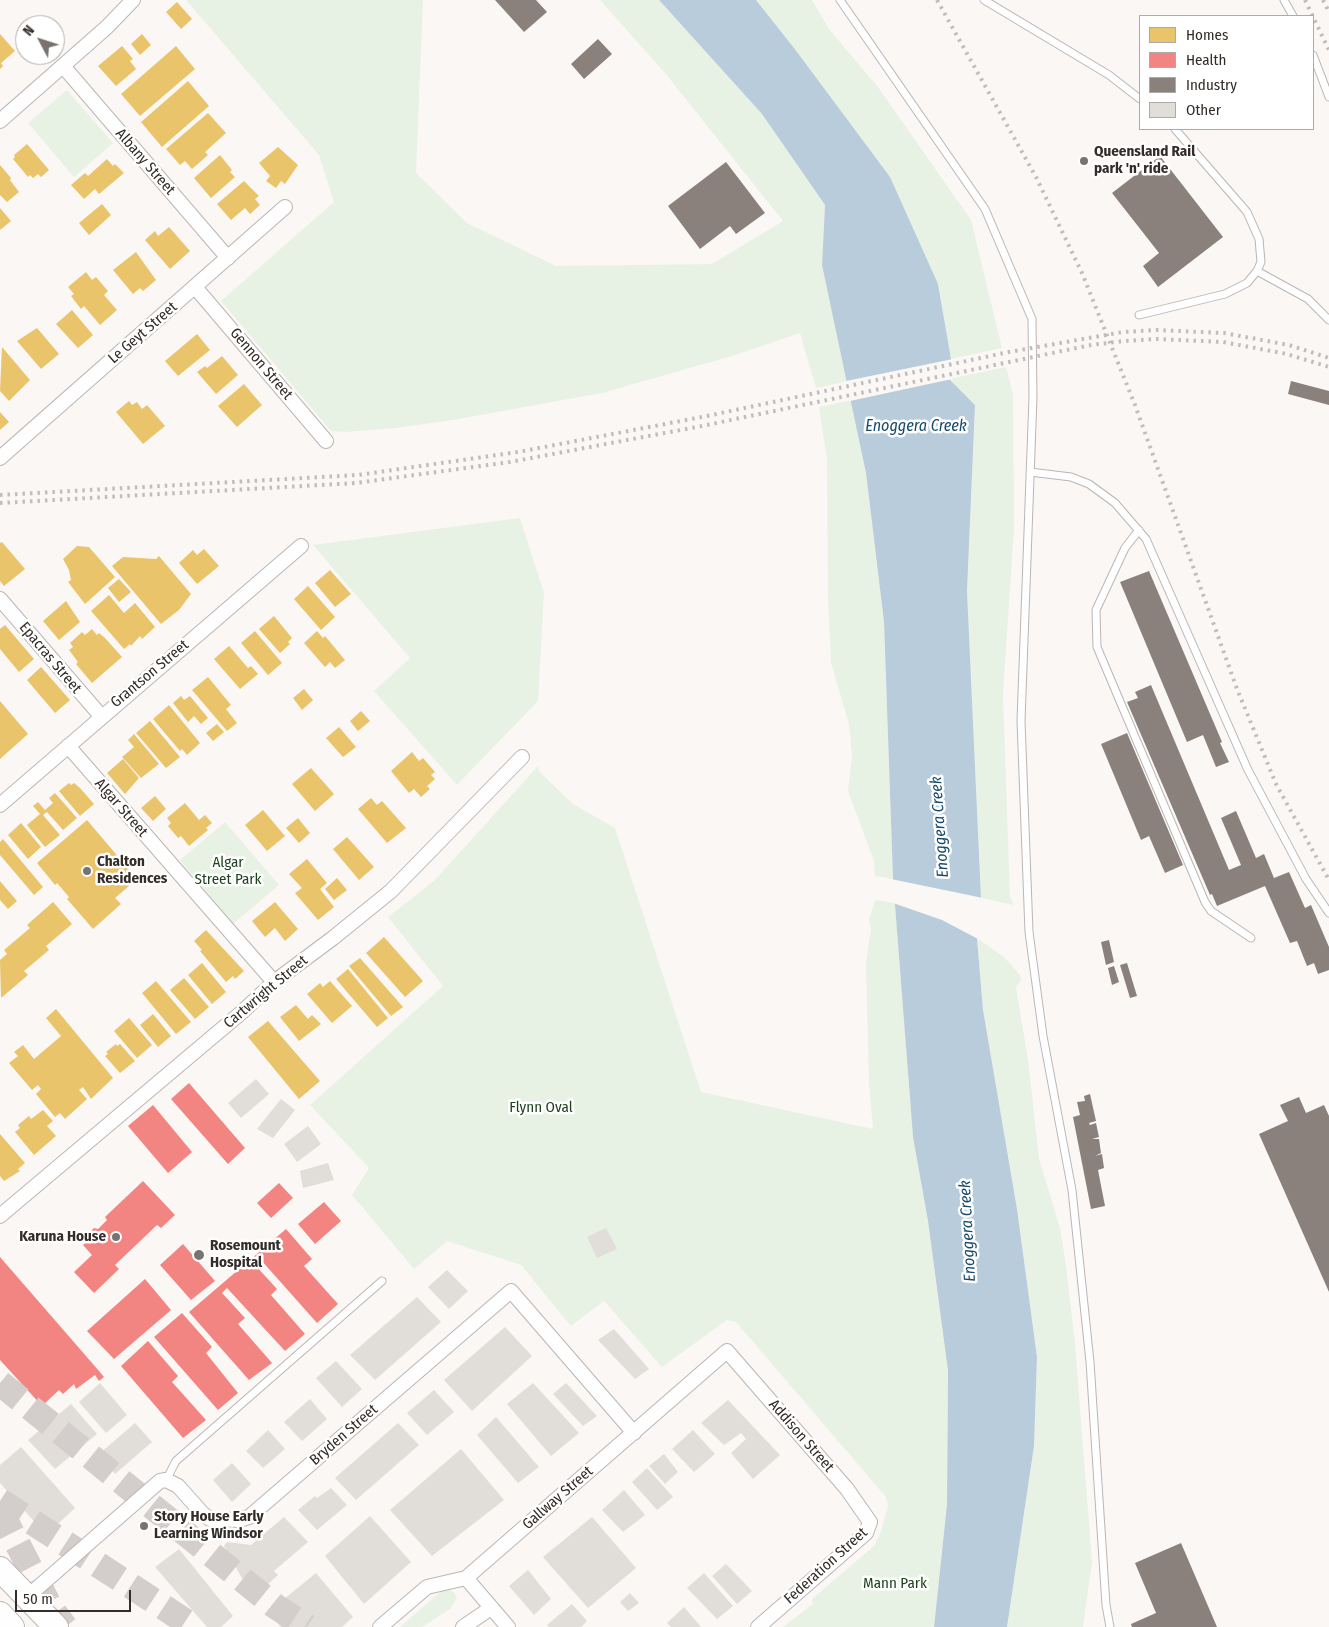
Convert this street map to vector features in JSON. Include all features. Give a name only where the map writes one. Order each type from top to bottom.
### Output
[{"type":"highway","points":[[0,1568],[56,1627]]},
{"type":"highway","points":[[0,1614],[12,1627]]},
{"type":"street","points":[[0,121],[107,27],[133,0]]},
{"type":"street","name":"Albany Street","points":[[63,66],[228,258]]},
{"type":"street","name":"Le Geyt Street","points":[[0,458],[285,207]]},
{"type":"street","name":"Gennon Street","points":[[195,287],[326,441]]},
{"type":"street","name":"Grantson Street","points":[[0,805],[101,716],[301,546]]},
{"type":"street","name":"Epacras Street","points":[[0,599],[101,716]]},
{"type":"street","name":"Algar Street","points":[[68,746],[274,982]]},
{"type":"street","name":"Cartwright Street","points":[[0,1216],[242,1012],[274,982],[391,891],[522,757]]},
{"type":"street","name":"Bryden Street","points":[[166,1480],[178,1486],[203,1514],[210,1519],[239,1520],[249,1517],[511,1291],[634,1433]]},
{"type":"street","name":"Gallway Street","points":[[380,1627],[427,1586],[466,1578],[727,1351]]},
{"type":"street","name":"Addison Street","points":[[727,1351],[847,1489],[868,1517],[870,1525]]},
{"type":"street","points":[[27,1597],[153,1485],[166,1480]]},
{"type":"street","name":"Federation Street","points":[[758,1627],[866,1533],[870,1525]]},
{"type":"street","points":[[466,1578],[508,1627]]},
{"type":"street","points":[[463,1627],[492,1608]]},
{"type":"lane","points":[[840,0],[985,209],[1032,319],[1033,397],[1021,720],[1029,932],[1042,1036],[1072,1190],[1090,1362],[1106,1596],[1110,1627]]},
{"type":"lane","points":[[984,0],[1109,75],[1139,98]]},
{"type":"lane","points":[[1284,0],[1292,15]]},
{"type":"lane","points":[[1314,58],[1329,97]]},
{"type":"lane","points":[[1138,316],[1225,294],[1247,283],[1257,271],[1261,262],[1261,249],[1256,226],[1247,212],[1176,130]]},
{"type":"lane","points":[[1257,271],[1308,299],[1329,320]]},
{"type":"lane","points":[[1030,472],[1071,476],[1089,484],[1115,503],[1150,546],[1248,770],[1306,879],[1329,913]]},
{"type":"lane","points":[[1138,530],[1125,548],[1096,610],[1097,647],[1205,902],[1212,910],[1251,938]]},
{"type":"lane","points":[[166,1480],[176,1460],[382,1281]]},
{"type":"green space","points":[[186,0],[423,0],[416,173],[467,223],[556,266],[712,264],[783,221],[665,73],[600,0],[659,0],[762,114],[825,205],[822,265],[848,381],[816,388],[800,333],[735,355],[602,393],[453,420],[395,428],[346,432],[331,431],[221,301],[334,202],[319,155]]},
{"type":"green space","points":[[756,0],[812,0],[829,29],[878,87],[971,220],[1002,348],[951,359],[938,284],[794,48]]},
{"type":"green space","points":[[67,90],[113,143],[74,177],[28,123]]},
{"type":"green space","points":[[1006,367],[1013,394],[1014,529],[1003,693],[1010,897],[1014,905],[981,898],[967,591],[975,405],[949,379]]},
{"type":"green space","points":[[852,400],[866,473],[884,622],[893,879],[875,876],[874,861],[848,791],[852,756],[849,724],[831,663],[828,598],[827,459],[819,407]]},
{"type":"green space","points":[[520,518],[544,593],[538,701],[457,785],[374,691],[410,658],[313,545]]},
{"type":"green space","name":"Flynn Oval","points":[[538,766],[539,771],[573,804],[615,828],[701,1092],[873,1129],[869,1084],[866,963],[871,929],[869,920],[875,900],[895,903],[913,1137],[928,1221],[948,1372],[947,1504],[934,1627],[783,1627],[813,1604],[812,1599],[874,1546],[881,1531],[888,1506],[886,1497],[736,1322],[727,1320],[662,1367],[604,1301],[571,1326],[521,1265],[447,1241],[414,1269],[352,1195],[369,1168],[310,1105],[443,986],[388,917],[434,881]]},
{"type":"green space","name":"Algar Street Park","points":[[225,822],[279,885],[233,924],[180,860]]},
{"type":"green space","points":[[977,938],[1004,957],[1020,975],[1021,981],[1016,987],[1028,1059],[1039,1158],[1060,1228],[1066,1265],[1075,1344],[1092,1562],[1083,1627],[1007,1627],[1034,1446],[1037,1357],[1017,1209],[983,1010]]},
{"type":"green space","points":[[448,1589],[454,1592],[457,1598],[450,1609],[422,1627],[400,1627],[439,1593]]},
{"type":"water","name":"Enoggera Creek","points":[[659,0],[756,0],[794,48],[890,177],[938,284],[951,359],[949,379],[975,405],[967,591],[981,898],[977,938],[983,1010],[1017,1209],[1037,1357],[1034,1446],[1007,1627],[934,1627],[947,1504],[948,1371],[928,1221],[913,1137],[893,879],[884,622],[866,473],[822,265],[825,205],[762,114]]},
{"type":"pier","points":[[953,359],[952,379],[850,401],[846,381]]},
{"type":"pier","points":[[891,879],[983,898],[980,940],[942,920],[893,903]]},
{"type":"building: Homes","points":[[177,2],[192,19],[181,29],[166,12]]},
{"type":"building: Homes","points":[[0,34],[15,51],[1,63],[3,66],[0,69]]},
{"type":"building: Homes","points":[[142,34],[151,45],[140,55],[131,44]]},
{"type":"building: Homes","points":[[122,46],[133,59],[130,61],[136,69],[116,86],[98,66]]},
{"type":"building: Homes","points":[[176,46],[195,69],[140,116],[121,94]]},
{"type":"building: Homes","points":[[188,81],[209,106],[162,147],[141,122]]},
{"type":"building: Homes","points":[[208,113],[226,133],[205,152],[208,155],[192,169],[185,161],[180,165],[166,149]]},
{"type":"building: Homes","points":[[27,144],[49,170],[41,177],[38,174],[33,178],[30,175],[28,177],[13,159],[14,155]]},
{"type":"building: Homes","points":[[278,147],[298,165],[285,184],[281,181],[276,188],[266,181],[270,176],[259,163]]},
{"type":"building: Homes","points":[[220,155],[235,177],[211,198],[194,178]]},
{"type":"building: Homes","points":[[107,159],[113,166],[115,164],[124,173],[99,194],[95,189],[84,199],[71,185],[85,173],[88,176]]},
{"type":"building: Homes","points":[[0,165],[11,178],[10,180],[19,192],[7,202],[0,195]]},
{"type":"building: Homes","points":[[244,181],[259,196],[255,199],[260,205],[250,214],[245,208],[231,220],[217,204]]},
{"type":"building: Homes","points":[[102,204],[111,215],[89,235],[79,223]]},
{"type":"building: Homes","points":[[0,208],[11,221],[0,230]]},
{"type":"building: Homes","points":[[169,227],[190,251],[170,269],[145,240],[155,231],[158,236]]},
{"type":"building: Homes","points":[[136,252],[156,280],[143,291],[140,288],[133,294],[113,270]]},
{"type":"building: Homes","points":[[86,272],[92,280],[96,277],[108,291],[104,295],[117,310],[100,325],[84,306],[81,309],[71,296],[74,294],[68,287]]},
{"type":"building: Homes","points":[[72,310],[93,335],[78,348],[56,324]]},
{"type":"building: Homes","points":[[37,328],[59,354],[41,369],[17,341]]},
{"type":"building: Homes","points":[[197,334],[210,350],[178,376],[165,361]]},
{"type":"building: Homes","points":[[2,347],[30,380],[9,401],[0,391]]},
{"type":"building: Homes","points":[[222,356],[238,375],[216,394],[197,372],[205,366],[207,368]]},
{"type":"building: Homes","points":[[244,384],[262,405],[237,427],[218,406]]},
{"type":"building: Homes","points":[[129,401],[132,405],[137,402],[142,409],[147,405],[165,426],[143,444],[116,412]]},
{"type":"building: Homes","points":[[0,412],[9,422],[0,430]]},
{"type":"building: Homes","points":[[2,542],[25,569],[4,586],[0,581],[0,543]]},
{"type":"building: Homes","points":[[77,546],[89,547],[115,577],[85,604],[68,582],[71,580],[69,570],[63,559]]},
{"type":"building: Homes","points":[[204,549],[219,566],[197,584],[179,563],[193,550],[197,555]]},
{"type":"building: Homes","points":[[159,556],[191,594],[179,610],[161,624],[112,566],[123,557],[156,559]]},
{"type":"building: Homes","points":[[330,570],[351,594],[335,607],[315,583]]},
{"type":"building: Homes","points":[[119,579],[131,592],[119,602],[108,588]]},
{"type":"building: Homes","points":[[308,586],[335,617],[321,630],[294,599]]},
{"type":"building: Homes","points":[[109,595],[124,613],[135,603],[155,627],[142,639],[140,636],[131,646],[130,644],[124,649],[91,611]]},
{"type":"building: Homes","points":[[66,601],[80,622],[59,640],[43,621]]},
{"type":"building: Homes","points":[[274,616],[292,638],[288,642],[290,644],[280,653],[259,629]]},
{"type":"building: Homes","points":[[5,625],[34,659],[19,672],[0,649],[0,629]]},
{"type":"building: Homes","points":[[92,629],[97,635],[99,633],[105,638],[122,657],[92,683],[76,664],[78,662],[69,650],[73,647],[70,643],[82,632],[85,635]]},
{"type":"building: Homes","points":[[255,631],[282,663],[268,675],[241,643]]},
{"type":"building: Homes","points":[[317,631],[323,638],[325,636],[345,660],[335,668],[330,662],[325,667],[304,643]]},
{"type":"building: Homes","points":[[229,646],[248,668],[251,666],[258,674],[240,689],[214,659]]},
{"type":"building: Homes","points":[[41,667],[70,700],[55,713],[27,680]]},
{"type":"building: Homes","points":[[208,677],[231,705],[226,709],[237,723],[227,731],[192,690]]},
{"type":"building: Homes","points":[[304,689],[313,700],[302,710],[293,698]]},
{"type":"building: Homes","points":[[181,696],[184,700],[190,696],[208,718],[201,724],[194,716],[188,722],[173,703]]},
{"type":"building: Homes","points":[[0,701],[28,734],[0,759]]},
{"type":"building: Homes","points":[[169,705],[200,743],[187,755],[182,749],[180,751],[153,719]]},
{"type":"building: Homes","points":[[361,711],[370,721],[358,731],[350,721]]},
{"type":"building: Homes","points":[[150,721],[180,757],[166,768],[136,733]]},
{"type":"building: Homes","points":[[217,724],[224,732],[213,741],[206,733]]},
{"type":"building: Homes","points":[[339,727],[356,747],[343,757],[326,738]]},
{"type":"building: Homes","points":[[134,734],[159,764],[141,778],[122,757],[134,747],[128,740]]},
{"type":"building: Homes","points":[[412,752],[419,761],[423,758],[435,772],[431,775],[435,779],[427,786],[430,789],[421,797],[414,789],[409,793],[391,771]]},
{"type":"building: Homes","points":[[123,759],[139,778],[125,794],[107,773]]},
{"type":"building: Homes","points":[[311,768],[334,794],[315,811],[292,784]]},
{"type":"building: Homes","points":[[69,783],[71,785],[74,783],[80,788],[94,804],[80,816],[59,791]]},
{"type":"building: Homes","points":[[55,793],[77,818],[63,830],[47,812],[43,815],[60,835],[45,847],[27,825],[40,814],[33,806],[38,802],[45,810],[53,803],[49,798]]},
{"type":"building: Homes","points":[[155,796],[166,809],[153,821],[141,808]]},
{"type":"building: Homes","points":[[371,798],[377,805],[382,801],[406,828],[387,843],[358,809]]},
{"type":"building: Homes","points":[[185,803],[199,820],[205,815],[212,823],[206,828],[208,830],[189,846],[181,836],[178,838],[168,826],[171,823],[167,818]]},
{"type":"building: Homes","points":[[263,810],[285,836],[267,851],[245,825]]},
{"type":"building: Homes","points":[[298,818],[310,833],[299,843],[286,828]]},
{"type":"building: Homes","name":"Chalton Residences","points":[[87,820],[137,879],[115,898],[121,904],[93,929],[67,899],[69,897],[57,883],[55,885],[37,863]]},
{"type":"building: Homes","points":[[21,823],[41,847],[28,859],[8,835]]},
{"type":"building: Homes","points":[[347,837],[374,867],[359,880],[333,849]]},
{"type":"building: Homes","points":[[3,839],[43,887],[34,895],[0,855],[0,842]]},
{"type":"building: Homes","points":[[307,859],[327,883],[320,889],[334,907],[318,920],[295,893],[302,888],[289,874]]},
{"type":"building: Homes","points":[[337,878],[347,890],[334,900],[325,889]]},
{"type":"building: Homes","points":[[0,881],[17,901],[8,909],[0,900]]},
{"type":"building: Homes","points":[[53,902],[72,924],[46,946],[49,950],[24,971],[28,975],[1,998],[0,960],[7,954],[4,950],[30,928],[27,925]]},
{"type":"building: Homes","points":[[275,902],[298,929],[285,941],[275,928],[265,937],[252,921]]},
{"type":"building: Homes","points":[[206,930],[244,971],[235,979],[233,976],[226,982],[194,941]]},
{"type":"building: Homes","points":[[384,937],[423,981],[405,997],[366,953]]},
{"type":"building: Homes","points":[[360,958],[403,1007],[391,1016],[349,966]]},
{"type":"building: Homes","points":[[202,963],[226,992],[212,1004],[188,975]]},
{"type":"building: Homes","points":[[348,969],[388,1018],[377,1027],[336,979]]},
{"type":"building: Homes","points":[[184,978],[209,1007],[195,1019],[170,990]]},
{"type":"building: Homes","points":[[156,981],[191,1022],[176,1034],[142,993]]},
{"type":"building: Homes","points":[[330,981],[352,1006],[332,1023],[307,994],[320,983],[323,987]]},
{"type":"building: Homes","points":[[296,1005],[308,1019],[312,1015],[321,1024],[299,1041],[280,1017]]},
{"type":"building: Homes","points":[[56,1009],[113,1078],[91,1099],[83,1087],[79,1090],[87,1099],[65,1119],[60,1113],[55,1117],[36,1094],[41,1089],[38,1085],[32,1090],[9,1063],[18,1056],[14,1052],[23,1045],[34,1059],[61,1036],[46,1018]]},
{"type":"building: Homes","points":[[153,1014],[171,1036],[158,1047],[140,1025]]},
{"type":"building: Homes","points":[[129,1018],[152,1045],[137,1058],[114,1031]]},
{"type":"building: Homes","points":[[268,1021],[320,1081],[299,1099],[248,1037]]},
{"type":"building: Homes","points":[[116,1044],[117,1046],[120,1044],[135,1061],[120,1073],[105,1056],[108,1054],[106,1052]]},
{"type":"building: Homes","points":[[43,1110],[53,1121],[47,1126],[56,1136],[34,1155],[15,1132],[20,1128],[18,1125],[29,1116],[31,1119]]},
{"type":"building: Homes","points":[[0,1134],[25,1163],[18,1169],[20,1171],[4,1181],[0,1176]]},
{"type":"building: Health","points":[[189,1083],[245,1148],[228,1164],[171,1099]]},
{"type":"building: Health","points":[[153,1105],[192,1152],[168,1173],[128,1126]]},
{"type":"building: Health","name":"Karuna House","points":[[143,1181],[175,1215],[161,1228],[157,1225],[115,1265],[119,1269],[94,1293],[74,1272],[92,1255],[83,1245],[88,1241],[86,1239],[91,1235],[91,1231],[94,1228],[98,1229],[107,1220],[105,1217]]},
{"type":"building: Health","points":[[279,1183],[293,1198],[271,1218],[257,1203]]},
{"type":"building: Health","points":[[324,1202],[341,1221],[315,1244],[298,1224]]},
{"type":"building: Health","points":[[286,1229],[312,1259],[304,1266],[338,1304],[317,1323],[261,1260],[255,1265],[277,1289],[271,1295],[305,1334],[285,1351],[227,1288],[222,1293],[245,1318],[238,1324],[272,1363],[249,1380],[189,1312]]},
{"type":"building: Health","points":[[183,1244],[215,1281],[191,1300],[160,1265]]},
{"type":"building: Health","points":[[0,1257],[104,1377],[99,1381],[95,1375],[76,1389],[74,1384],[63,1394],[59,1390],[42,1406],[0,1360]]},
{"type":"building: Health","points":[[145,1279],[171,1310],[114,1359],[87,1331]]},
{"type":"building: Health","points":[[182,1313],[212,1347],[206,1353],[238,1393],[218,1410],[154,1337]]},
{"type":"building: Health","points":[[148,1341],[178,1376],[172,1382],[206,1420],[183,1438],[121,1366]]},
{"type":"building: Industry","points":[[495,0],[536,0],[547,12],[524,32]]},
{"type":"building: Industry","points":[[598,39],[612,54],[584,79],[571,64]]},
{"type":"building: Industry","points":[[1160,156],[1223,237],[1158,287],[1143,266],[1159,253],[1112,193]]},
{"type":"building: Industry","points":[[726,162],[765,213],[736,234],[730,226],[700,249],[668,206]]},
{"type":"building: Industry","points":[[1291,381],[1329,391],[1329,405],[1288,394]]},
{"type":"building: Industry","points":[[1149,571],[1229,762],[1216,767],[1203,735],[1187,742],[1120,582]]},
{"type":"building: Industry","points":[[1151,685],[1229,870],[1241,865],[1221,818],[1236,811],[1256,858],[1264,854],[1274,878],[1289,872],[1305,908],[1311,905],[1329,947],[1329,970],[1318,974],[1314,963],[1307,966],[1297,941],[1290,943],[1265,886],[1217,906],[1212,894],[1210,895],[1127,702],[1138,698],[1135,692]]},
{"type":"building: Industry","points":[[1127,733],[1183,865],[1165,873],[1149,836],[1141,840],[1101,744]]},
{"type":"building: Industry","points":[[1109,940],[1114,962],[1106,965],[1101,942]]},
{"type":"building: Industry","points":[[1127,963],[1137,996],[1130,998],[1120,965]]},
{"type":"building: Industry","points":[[1114,966],[1119,982],[1112,985],[1108,968]]},
{"type":"building: Industry","points":[[1090,1094],[1096,1121],[1089,1123],[1090,1125],[1096,1123],[1099,1137],[1092,1139],[1099,1139],[1101,1153],[1095,1156],[1102,1154],[1104,1168],[1098,1170],[1105,1206],[1091,1209],[1073,1117],[1080,1115],[1077,1102],[1085,1101],[1084,1096]]},
{"type":"building: Industry","points":[[1299,1097],[1306,1113],[1324,1105],[1329,1116],[1329,1292],[1259,1134],[1288,1121],[1280,1105]]},
{"type":"building: Industry","points":[[1181,1543],[1217,1627],[1132,1627],[1131,1624],[1156,1613],[1135,1563]]},
{"type":"building: Other","points":[[256,1079],[269,1094],[241,1118],[228,1103]]},
{"type":"building: Other","points":[[281,1099],[295,1110],[273,1138],[257,1129]]},
{"type":"building: Other","points":[[308,1126],[321,1144],[297,1162],[284,1144]]},
{"type":"building: Other","points":[[328,1163],[334,1180],[303,1188],[300,1171]]},
{"type":"building: Other","points":[[606,1228],[617,1249],[597,1258],[587,1237]]},
{"type":"building: Other","points":[[447,1270],[468,1291],[449,1309],[428,1287]]},
{"type":"building: Other","points":[[417,1297],[441,1322],[375,1380],[350,1355]]},
{"type":"building: Other","points":[[505,1327],[532,1356],[472,1411],[444,1380]]},
{"type":"building: Other","points":[[614,1329],[649,1369],[635,1379],[598,1340]]},
{"type":"building: Other","points":[[336,1361],[362,1389],[342,1407],[316,1378]]},
{"type":"building: Other","points":[[100,1383],[127,1415],[106,1433],[79,1402]]},
{"type":"building: Other","points":[[533,1383],[579,1433],[551,1456],[507,1404]]},
{"type":"building: Other","points":[[566,1383],[597,1416],[583,1426],[553,1394]]},
{"type":"building: Other","points":[[434,1390],[454,1412],[427,1435],[407,1413]]},
{"type":"building: Other","points":[[310,1399],[327,1419],[302,1441],[284,1422]]},
{"type":"building: Other","points":[[728,1400],[780,1455],[753,1479],[731,1453],[746,1439],[741,1433],[724,1445],[701,1423]]},
{"type":"building: Other","points":[[71,1404],[97,1434],[55,1469],[28,1440]]},
{"type":"building: Other","points":[[496,1417],[539,1467],[518,1483],[477,1435]]},
{"type":"building: Other","points":[[135,1423],[152,1442],[115,1474],[99,1454]]},
{"type":"building: Other","points":[[398,1423],[419,1445],[356,1500],[335,1478]]},
{"type":"building: Other","points":[[268,1430],[285,1449],[263,1468],[246,1451]]},
{"type":"building: Other","points":[[693,1430],[715,1454],[694,1472],[672,1449]]},
{"type":"building: Other","points":[[21,1447],[75,1508],[46,1535],[0,1483],[0,1465]]},
{"type":"building: Other","points":[[461,1449],[504,1500],[432,1556],[390,1510]]},
{"type":"building: Other","points":[[664,1454],[678,1472],[665,1484],[649,1466]]},
{"type":"building: Other","points":[[232,1463],[251,1484],[232,1502],[213,1480]]},
{"type":"building: Other","points":[[647,1468],[673,1497],[657,1510],[632,1482]]},
{"type":"building: Other","points":[[331,1488],[347,1505],[317,1530],[298,1510],[315,1496],[317,1498]]},
{"type":"building: Other","points":[[624,1490],[645,1515],[623,1532],[602,1510]]},
{"type":"building: Other","points":[[370,1516],[411,1562],[364,1604],[325,1556]]},
{"type":"building: Other","points":[[284,1517],[308,1542],[274,1571],[278,1575],[253,1598],[224,1546],[227,1542],[251,1545]]},
{"type":"building: Other","points":[[592,1517],[636,1568],[588,1608],[543,1557]]},
{"type":"building: Other","points":[[179,1549],[233,1616],[221,1627],[207,1627],[155,1567]]},
{"type":"building: Other","points":[[726,1564],[752,1591],[737,1604],[712,1576]]},
{"type":"building: Other","points":[[528,1570],[551,1599],[534,1615],[509,1586]]},
{"type":"building: Other","points":[[316,1573],[353,1617],[342,1627],[281,1627],[268,1612]]},
{"type":"building: Other","points":[[704,1573],[733,1606],[717,1619],[687,1588]]},
{"type":"building: Other","points":[[630,1593],[639,1603],[628,1611],[620,1602]]},
{"type":"building: Other","points":[[572,1604],[587,1621],[581,1627],[549,1627],[547,1625]]},
{"type":"building: Other","points":[[684,1607],[701,1627],[671,1627],[667,1623]]},
{"type":"tunnel","points":[[0,1383],[275,1606],[307,1627]]},
{"type":"tunnel","points":[[0,1501],[194,1627]]},
{"type":"tunnel","points":[[0,1510],[50,1607],[65,1627]]},
{"type":"railway","points":[[937,0],[1036,177],[1082,273],[1135,405],[1237,689],[1276,784],[1329,880]]},
{"type":"railway","points":[[1305,0],[1312,15]]},
{"type":"railway","points":[[1323,0],[1329,12]]},
{"type":"railway","points":[[1314,19],[1329,50]]},
{"type":"railway","points":[[0,495],[358,475],[518,452],[707,416],[1009,352],[1123,332],[1157,330],[1224,333],[1289,345],[1329,358]]},
{"type":"railway","points":[[0,503],[356,483],[510,462],[702,426],[1091,345],[1124,341],[1157,339],[1223,342],[1287,354],[1329,367]]},
{"type":"place","name":"Queensland Rail park 'n' ride","points":[[1084,161]]},
{"type":"place","name":"Chalton Residences","points":[[87,871]]},
{"type":"place","name":"Karuna House","points":[[116,1237]]},
{"type":"place","name":"Rosemount Hospital","points":[[199,1255]]},
{"type":"place","name":"Story House Early Learning Windsor","points":[[144,1526]]},
{"type":"park label","name":"Mann Park","points":[[895,1584]]}]
